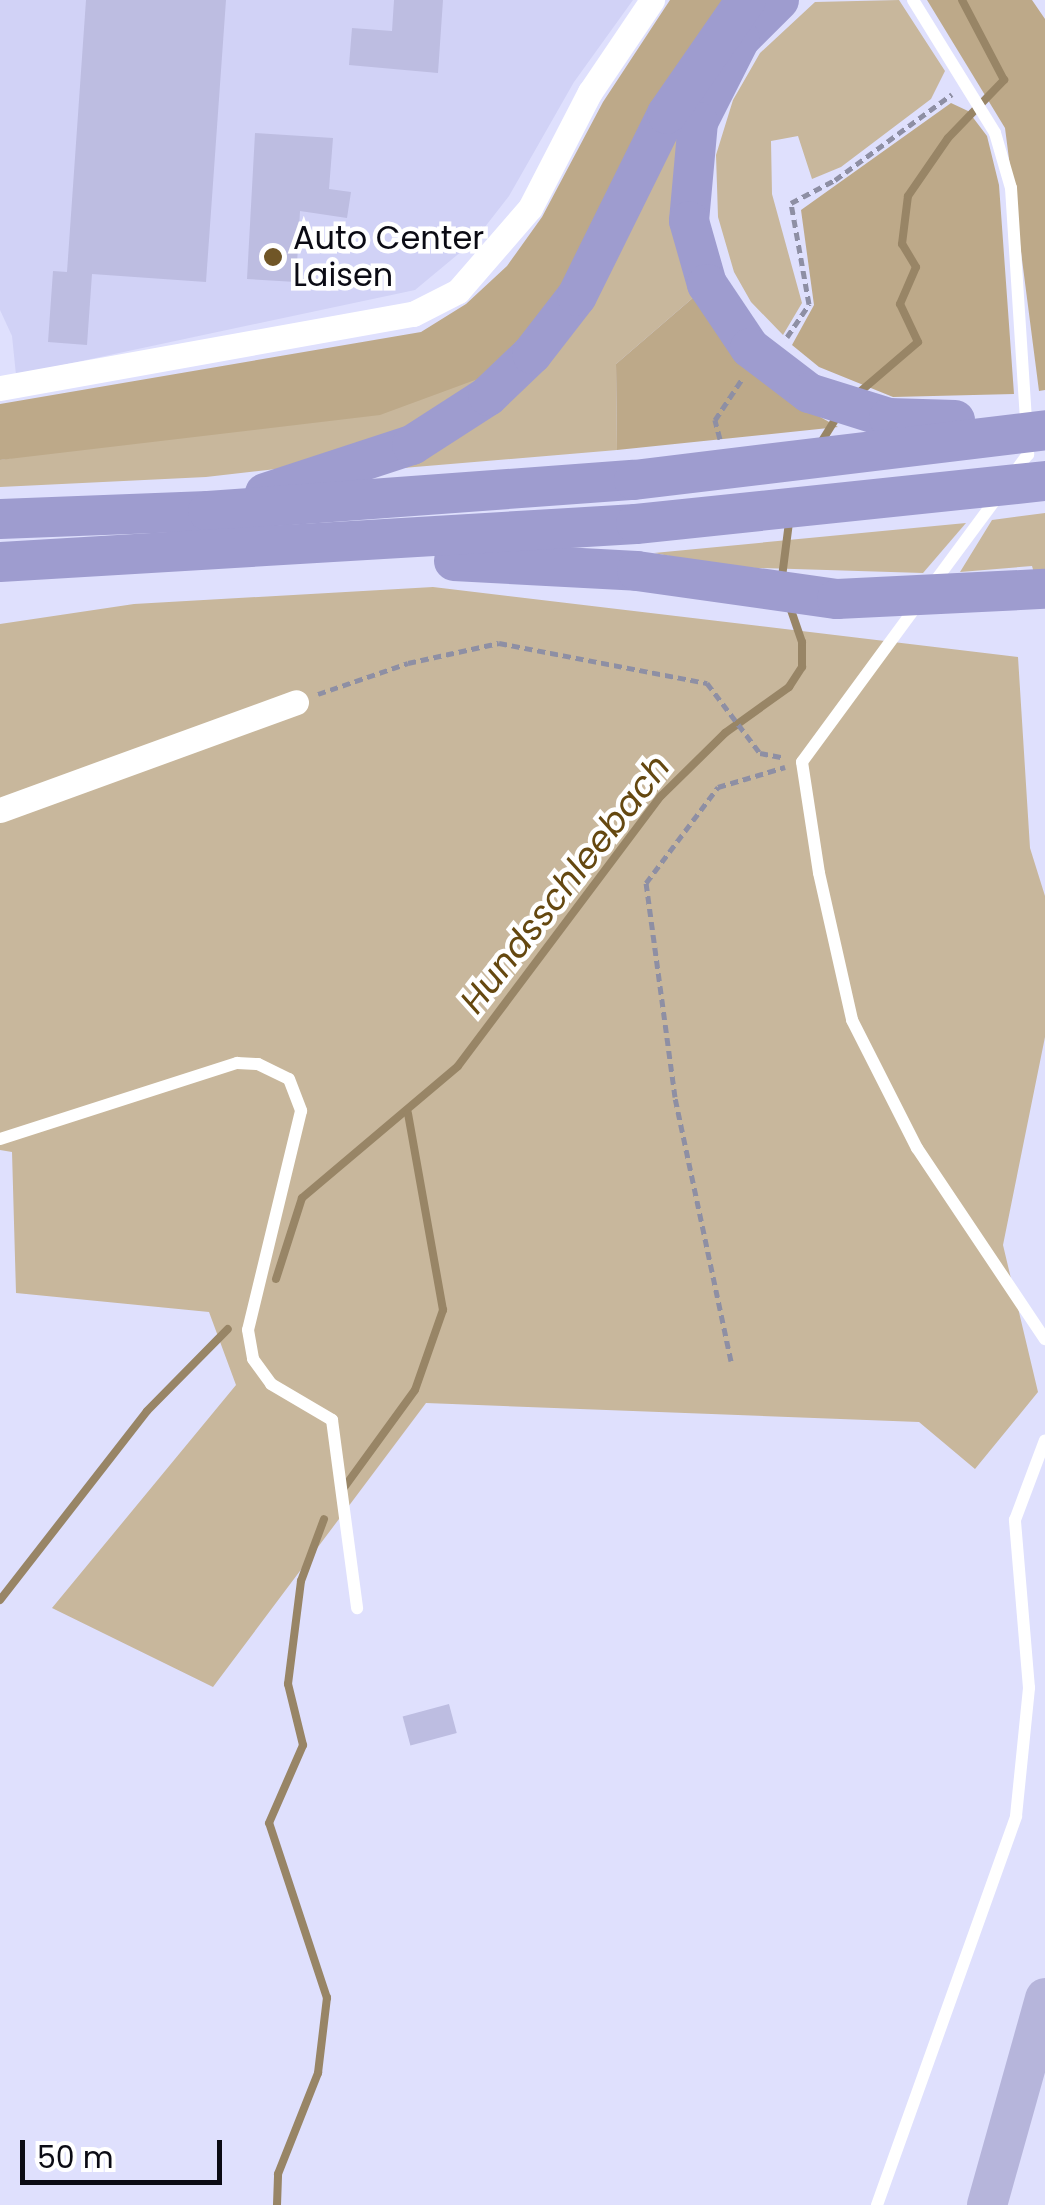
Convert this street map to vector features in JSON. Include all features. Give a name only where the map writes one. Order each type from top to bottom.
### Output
[{"type":"highway","points":[[208,511],[412,445],[488,396],[532,354],[577,296],[667,114],[746,0]]},
{"type":"highway","points":[[779,0],[740,39],[698,122],[689,221],[707,284],[750,348],[809,393],[847,409],[937,422],[1045,415]]},
{"type":"highway","points":[[0,518],[208,511],[634,480],[1045,430]]},
{"type":"highway","points":[[0,562],[272,549],[636,524],[1045,481]]},
{"type":"highway","points":[[272,549],[371,563],[490,560],[637,570],[726,588],[838,598],[1045,589]]},
{"type":"main road","points":[[988,2205],[1045,1998]]},
{"type":"street","points":[[0,388],[413,314],[458,291],[495,256],[530,208],[590,92],[652,0]]},
{"type":"street","points":[[0,810],[296,702]]},
{"type":"lane","points":[[913,0],[996,133],[1011,188],[1028,454],[802,762],[852,1020],[917,1148],[1045,1339]]},
{"type":"lane","points":[[0,1139],[237,1063],[258,1064],[289,1080],[301,1111],[248,1330],[254,1359],[271,1384],[332,1420],[356,1608]]},
{"type":"lane","points":[[877,2205],[1016,1816],[1028,1688],[1015,1520],[1045,1440]]},
{"type":"path","points":[[774,348],[788,336],[809,304],[791,203],[835,180],[963,85]]},
{"type":"path","points":[[724,456],[715,420],[747,374]]},
{"type":"path","points":[[296,702],[408,663],[500,643],[707,683],[760,753],[802,762]]},
{"type":"path","points":[[731,1361],[675,1097],[646,883],[718,788],[802,762]]},
{"type":"shaded area","points":[[0,0],[633,0],[574,82],[509,196],[474,241],[415,290],[16,375],[12,336],[0,310]]},
{"type":"shaded area","points":[[670,0],[724,0],[562,299],[494,373],[380,415],[0,460],[0,404],[421,332],[466,304],[507,266],[542,217],[603,102]]},
{"type":"shaded area","points":[[899,0],[945,71],[931,99],[841,167],[812,179],[798,136],[771,141],[772,194],[802,303],[783,335],[751,302],[734,272],[718,217],[716,155],[733,100],[760,53],[815,2]]},
{"type":"shaded area","points":[[927,0],[1032,0],[1045,19],[1045,390],[1039,391],[1005,128]]},
{"type":"shaded area","points":[[696,83],[702,290],[616,364],[617,450],[391,469],[459,430]]},
{"type":"shaded area","points":[[951,103],[968,111],[987,136],[999,185],[1014,394],[893,397],[819,367],[792,345],[814,305],[801,210]]},
{"type":"shaded area","points":[[702,290],[799,405],[838,427],[617,450],[616,364]]},
{"type":"shaded area","points":[[494,373],[441,412],[339,462],[206,477],[0,487],[0,460]]},
{"type":"shaded area","points":[[1045,513],[1045,571],[1034,573],[1032,566],[960,572],[992,520]]},
{"type":"shaded area","points":[[966,523],[923,573],[727,567],[654,553]]},
{"type":"shaded area","points":[[433,587],[1018,657],[1030,848],[1045,896],[1045,1037],[1003,1245],[1038,1392],[975,1469],[919,1422],[426,1403],[213,1687],[52,1608],[236,1385],[209,1312],[16,1293],[12,1152],[0,1150],[0,624],[134,604]]},
{"type":"building","points":[[86,0],[226,0],[206,282],[92,274],[87,345],[48,342],[53,271],[67,272]]},
{"type":"building","points":[[394,0],[443,0],[438,73],[349,65],[352,28],[392,31]]},
{"type":"building","points":[[255,133],[333,138],[329,189],[351,192],[347,218],[300,211],[296,282],[247,279]]},
{"type":"building","points":[[449,1704],[457,1733],[410,1745],[403,1716]]},
{"type":"waterway","points":[[855,396],[918,342],[900,304],[916,267],[902,244],[908,196],[948,138],[1004,80],[962,0]]},
{"type":"waterway","name":"Hundsschleebach","points":[[820,444],[839,414]]},
{"type":"waterway","name":"Hundsschleebach","points":[[782,577],[789,522]]},
{"type":"waterway","name":"Hundsschleebach","points":[[276,1279],[302,1198],[458,1066],[661,796],[725,733],[789,687],[802,667],[802,642],[789,605]]},
{"type":"waterway","points":[[343,1489],[415,1390],[443,1310],[408,1113]]},
{"type":"waterway","name":"Hundsschleebach","points":[[0,1600],[147,1411],[228,1329]]},
{"type":"waterway","points":[[277,2205],[278,2174],[318,2073],[327,1998],[269,1823],[303,1745],[288,1684],[301,1581],[324,1519]]},
{"type":"place","name":"Auto Center Laisen","points":[[273,257]]}]
